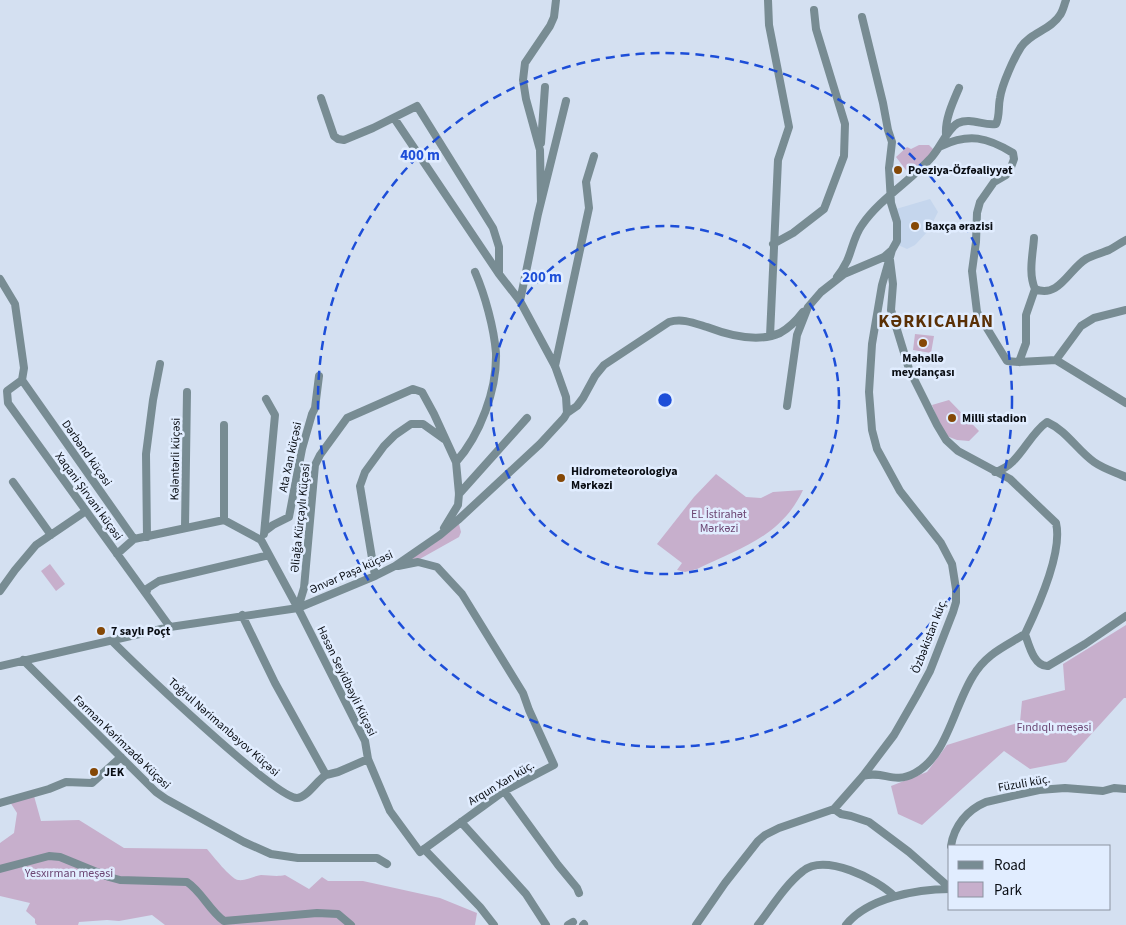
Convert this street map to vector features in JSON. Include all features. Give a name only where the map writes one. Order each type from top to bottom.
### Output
[{"type":"street","points":[[540,150],[526,99],[523,80],[525,63],[554,17],[556,0]]},
{"type":"street","points":[[768,0],[769,25],[789,127],[778,160],[770,336],[781,332],[795,322],[821,292],[844,274],[891,254],[893,284],[891,310],[910,369],[946,440],[958,451],[1010,479],[1056,523],[1058,530],[1057,543],[1046,582],[1038,607],[1025,634],[988,656],[972,677],[940,748],[931,760],[914,774],[898,779],[877,773],[863,776]]},
{"type":"street","points":[[835,281],[847,261],[861,226],[891,194],[930,160],[953,127],[964,121],[996,124],[1003,86],[1015,58],[1028,38],[1055,21],[1061,14],[1066,0]]},
{"type":"street","points":[[773,244],[793,233],[824,209],[844,156],[845,124],[816,29],[814,10]]},
{"type":"street","name":"Özbəkistan küç.","points":[[696,925],[752,848],[765,835],[779,828],[834,809],[863,776],[894,735],[917,696],[930,671],[956,602],[955,574],[952,564],[937,537],[900,491],[877,449],[872,430],[870,392],[872,344],[882,285],[891,254],[896,244],[898,231],[891,202],[888,168],[892,142],[862,17]]},
{"type":"street","points":[[541,201],[540,150],[545,87]]},
{"type":"street","points":[[946,135],[952,106],[959,88]]},
{"type":"street","points":[[321,98],[334,136],[344,140],[417,106],[493,228],[499,247],[499,274]]},
{"type":"street","points":[[520,301],[541,201],[566,102]]},
{"type":"street","points":[[394,118],[499,274],[520,301],[555,366],[566,397],[567,413]]},
{"type":"street","points":[[941,146],[963,139],[976,138],[986,139],[1013,153],[1014,159],[1010,170],[994,182],[980,202],[977,213],[972,271],[977,312],[1007,361],[1056,360],[1126,403]]},
{"type":"street","points":[[555,366],[589,208],[586,182],[594,156]]},
{"type":"street","points":[[1018,362],[1026,343],[1026,315],[1035,289],[1031,269],[1034,238]]},
{"type":"street","points":[[1035,289],[1051,290],[1059,285],[1086,259],[1110,250],[1126,240]]},
{"type":"street","points":[[440,535],[458,505],[459,494],[456,462],[472,442],[484,416],[496,367],[493,333],[481,285],[475,272]]},
{"type":"street","points":[[0,279],[15,304],[24,368],[22,380]]},
{"type":"street","points":[[787,406],[797,335],[808,307]]},
{"type":"street","points":[[1056,360],[1081,326],[1094,318],[1126,310]]},
{"type":"street","name":"Ənvər Paşa küçəsi","points":[[0,666],[170,627],[298,608],[375,576],[395,566],[440,535],[540,444],[567,413],[577,406],[595,376],[611,359],[668,322],[676,320],[732,335],[770,336]]},
{"type":"street","points":[[147,537],[146,454],[160,364]]},
{"type":"street","name":"Ata Xan küçəsi","points":[[265,531],[289,517],[302,449],[315,408],[319,376]]},
{"type":"street","name":"Xaqani Şirvani küçəsi","points":[[22,380],[7,392],[8,403],[170,627]]},
{"type":"street","name":"Dərbənd küçəsi","points":[[22,380],[134,539]]},
{"type":"street","name":"Əliağa Kürçaylı Küçəsi","points":[[298,608],[306,573],[316,465],[320,455],[347,418],[413,389],[422,392],[456,462]]},
{"type":"street","name":"Kələntərli küçəsi","points":[[186,527],[187,392]]},
{"type":"street","points":[[117,554],[134,539],[224,520],[261,540],[265,531],[264,524],[275,415],[266,399]]},
{"type":"street","points":[[459,494],[527,418]]},
{"type":"street","points":[[995,472],[1002,470],[1022,452],[1047,422],[1063,432],[1083,454],[1094,462],[1126,476]]},
{"type":"street","points":[[375,576],[360,486],[365,472],[384,446],[395,435],[411,424],[423,424],[445,440]]},
{"type":"street","points":[[224,425],[224,520]]},
{"type":"street","points":[[13,482],[51,535]]},
{"type":"street","points":[[0,591],[36,546],[86,511]]},
{"type":"street","name":"Həsən Seyidbəyli Küçəsi","points":[[261,540],[298,608],[365,741],[368,759],[390,811],[420,852],[424,849]]},
{"type":"street","points":[[146,593],[148,588],[159,581],[269,555]]},
{"type":"street","name":"Arqun Xan küç.","points":[[395,566],[418,562],[438,567],[462,594],[523,693],[554,765],[504,791],[461,822]]},
{"type":"street","points":[[242,615],[276,683],[326,775]]},
{"type":"street","points":[[1025,634],[1035,657],[1044,666],[1048,666],[1126,616]]},
{"type":"street","name":"Toğrul Nərimanbəyov Küçəsi","points":[[112,641],[250,767],[284,793],[296,798],[302,797],[318,780],[326,775],[368,759]]},
{"type":"street","name":"Fərman Kərimzadə Küçəsi","points":[[23,660],[166,800],[260,850],[298,858],[377,858],[387,864]]},
{"type":"street","points":[[0,803],[49,789],[66,782],[92,782],[121,757]]},
{"type":"street","name":"Füzuli küç.","points":[[951,845],[956,829],[964,816],[978,805],[986,802],[1040,790],[1065,788],[1103,791],[1114,788],[1126,789]]},
{"type":"street","points":[[504,791],[579,893]]},
{"type":"street","points":[[834,809],[841,814],[870,822],[909,852],[948,887]]},
{"type":"street","points":[[494,925],[480,907],[424,849],[461,822],[526,894],[546,925]]},
{"type":"street","points":[[0,869],[49,856],[60,857],[120,880],[187,882],[224,922],[338,914],[351,925]]},
{"type":"street","points":[[758,925],[790,884],[802,871],[809,867],[835,866],[851,869],[884,886],[894,896]]},
{"type":"street","points":[[846,925],[853,916],[868,907],[894,896],[934,889],[948,889]]},
{"type":"shaded area","name":"Baxça ərazisi","points":[[930,199],[938,212],[929,230],[915,245],[907,249],[898,245],[896,209]]},
{"type":"green space","points":[[919,145],[929,145],[934,150],[909,174],[896,157],[907,147],[911,149]]},
{"type":"green space","name":"Məhəllə meydançası","points":[[915,334],[934,336],[931,353],[913,350]]},
{"type":"green space","name":"Milli stadion","points":[[949,400],[979,431],[969,441],[957,440],[944,435],[932,405]]},
{"type":"green space","name":"EL İstirahət Mərkəzi","points":[[716,474],[746,497],[761,498],[773,492],[803,490],[794,506],[783,519],[758,539],[697,569],[685,572],[677,570],[682,563],[657,544],[694,497]]},
{"type":"green space","points":[[459,524],[461,532],[459,537],[418,560],[413,562],[409,559],[431,546]]},
{"type":"green space","points":[[50,564],[65,584],[56,591],[41,571]]},
{"type":"green space","name":"Fındıqlı meşəsi","points":[[1126,625],[1126,698],[1066,762],[1030,769],[1004,751],[922,825],[898,814],[891,786],[927,772],[947,745],[1020,722],[1022,701],[1065,690],[1063,664]]},
{"type":"green space","name":"Yesxırman meşəsi","points":[[34,796],[41,821],[79,820],[124,848],[207,849],[226,871],[238,880],[261,875],[285,875],[309,889],[322,877],[328,881],[363,881],[440,898],[477,913],[475,925],[165,925],[152,915],[119,921],[79,922],[78,925],[37,925],[35,919],[26,911],[30,903],[0,896],[0,843],[14,833],[17,813],[10,802]]},
{"type":"place","name":"Poeziya-Özfəaliyyət","points":[[898,170]]},
{"type":"place","name":"Baxça ərazisi","points":[[915,226]]},
{"type":"place","name":"Məhəllə meydançası","points":[[923,343]]},
{"type":"place","name":"Milli stadion","points":[[952,418]]},
{"type":"place","name":"Hidrometeorologiya Mərkəzi","points":[[561,478]]},
{"type":"place","name":"7 saylı Poçt","points":[[101,631]]},
{"type":"place","name":"JEK","points":[[94,772]]},
{"type":"district","name":"KƏRKICAHAN","points":[[936,321]]}]
